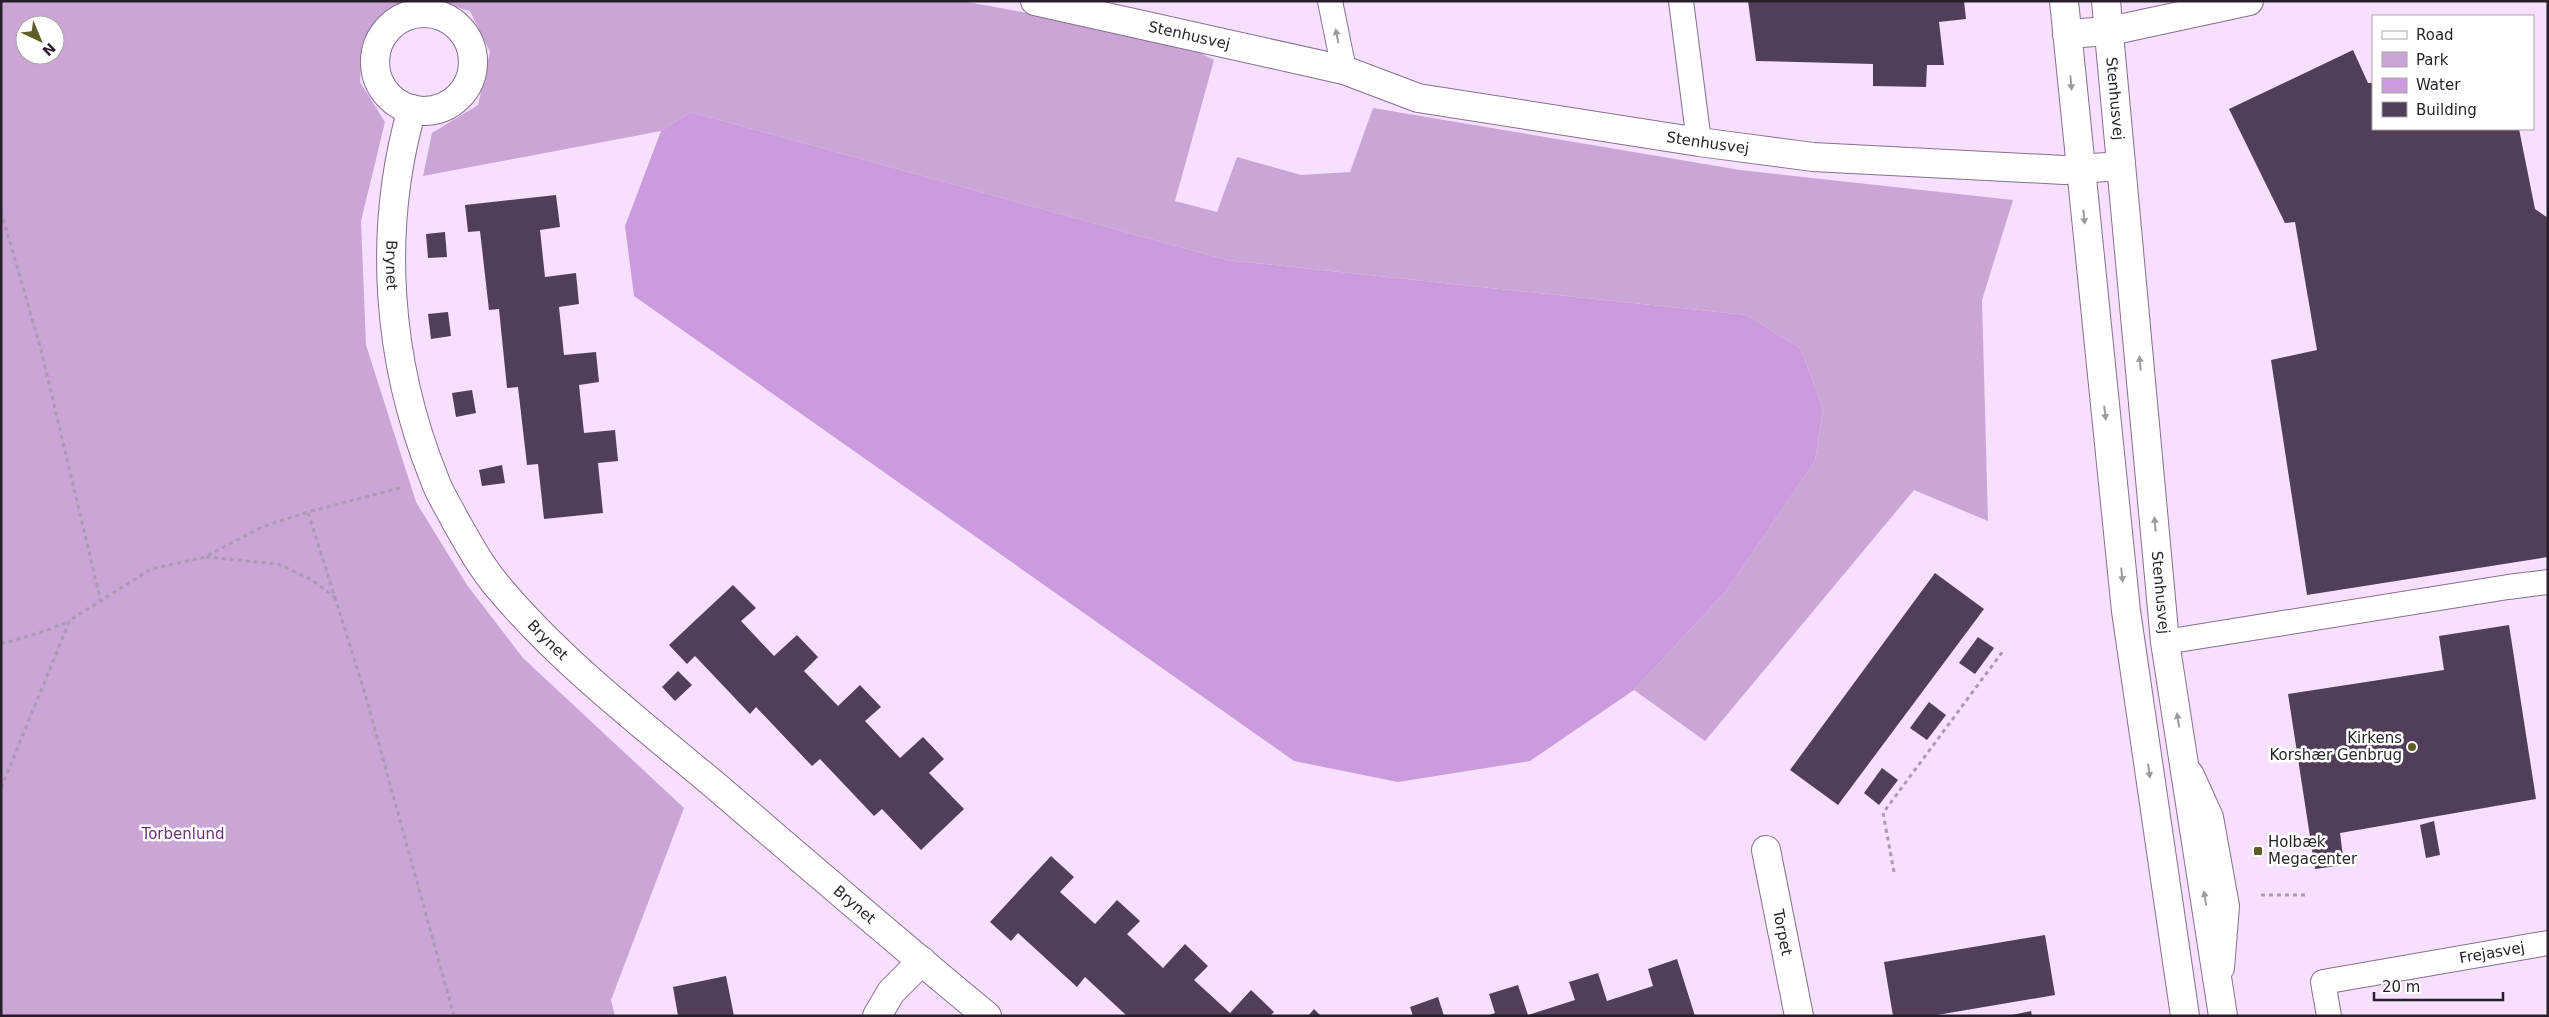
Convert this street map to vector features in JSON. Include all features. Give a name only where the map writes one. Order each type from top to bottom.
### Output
[{"type":"street","name":"Stenhusvej","points":[[1035,1],[1344,70],[1418,98],[1699,142],[1813,157],[2079,169],[2121,166]]},
{"type":"street","points":[[2064,1],[2079,169],[2126,611],[2186,1016]]},
{"type":"street","name":"Stenhusvej","points":[[2106,1],[2166,642],[2221,1005]]},
{"type":"street","points":[[2067,34],[2110,31],[2249,1]]},
{"type":"street","name":"Brynet","points":[[412,109],[401,146],[390,247],[390,282],[405,390],[434,479],[471,549],[498,587],[562,655],[987,1016]]},
{"type":"street","name":"Torpet","points":[[1766,850],[1798,1016]]},
{"type":"street","points":[[877,1016],[891,992],[922,961]]},
{"type":"lane","points":[[1330,1],[1344,70]]},
{"type":"lane","points":[[1680,1],[1699,142]]},
{"type":"lane","points":[[2166,642],[2548,582]]},
{"type":"lane","name":"Frejasvej","points":[[2329,1016],[2323,982],[2548,943]]},
{"type":"path","points":[[1,211],[41,350],[101,602]]},
{"type":"path","points":[[1,644],[42,632],[70,620],[151,569],[205,557],[262,526],[434,479]]},
{"type":"path","points":[[308,512],[337,599],[454,1016]]},
{"type":"path","points":[[205,557],[278,564],[312,580],[337,599]]},
{"type":"path","points":[[1,788],[70,620]]},
{"type":"path","points":[[1894,872],[1883,813],[2003,651]]},
{"type":"green space","name":"Torbenlund","points":[[1,1],[407,1],[382,14],[362,44],[360,82],[385,122],[361,221],[366,345],[416,502],[467,585],[523,658],[684,808],[611,1000],[615,1016],[1,1016]]},
{"type":"green space","points":[[436,1],[962,1],[1175,40],[1214,60],[1175,201],[1217,212],[1237,157],[1301,175],[1350,172],[1373,108],[1740,170],[2013,200],[1982,300],[1988,521],[1914,490],[1705,741],[1634,690],[1727,590],[1815,461],[1823,409],[1801,349],[1747,315],[1227,260],[691,112],[661,131],[423,176],[432,133],[478,105],[490,52],[470,11]]},
{"type":"water","points":[[691,112],[1227,260],[1747,315],[1801,349],[1823,409],[1815,461],[1727,590],[1634,690],[1530,761],[1398,782],[1294,761],[634,296],[625,226],[661,131]]},
{"type":"building","points":[[1748,1],[1964,1],[1966,19],[1939,22],[1944,65],[1927,65],[1926,87],[1873,86],[1873,64],[1756,61]]},
{"type":"building","points":[[2353,50],[2368,83],[2372,83],[2372,130],[2519,130],[2535,209],[2548,218],[2548,557],[2307,595],[2271,360],[2317,350],[2295,222],[2285,223],[2229,109]]},
{"type":"building","points":[[556,195],[560,227],[540,230],[545,277],[576,273],[579,304],[559,307],[564,355],[596,352],[599,382],[579,385],[584,433],[615,430],[618,461],[598,463],[603,513],[544,519],[538,464],[527,465],[518,387],[507,388],[499,309],[489,310],[480,231],[468,232],[465,205]]},
{"type":"building","points":[[445,232],[447,257],[428,258],[426,234]]},
{"type":"building","points":[[448,312],[451,336],[431,339],[428,314]]},
{"type":"building","points":[[472,390],[476,413],[456,417],[452,393]]},
{"type":"building","points":[[502,465],[505,483],[482,486],[479,470]]},
{"type":"building","points":[[1935,573],[1984,609],[1838,805],[1790,770]]},
{"type":"building","points":[[733,585],[756,608],[741,621],[774,656],[797,635],[818,657],[804,671],[838,706],[860,685],[881,707],[865,721],[900,758],[923,737],[944,759],[929,773],[964,809],[921,850],[882,809],[874,816],[820,759],[812,766],[756,707],[750,714],[695,656],[687,664],[669,645]]},
{"type":"building","name":"Kirkens Korshær Genbrug","points":[[2509,625],[2536,799],[2340,833],[2344,865],[2315,869],[2288,694],[2444,670],[2439,636]]},
{"type":"building","points":[[1978,637],[1994,648],[1975,674],[1959,663]]},
{"type":"building","points":[[678,671],[692,685],[675,701],[662,687]]},
{"type":"building","points":[[1929,702],[1946,715],[1927,740],[1910,728]]},
{"type":"building","points":[[1882,768],[1898,780],[1879,805],[1864,793]]},
{"type":"building","points":[[2434,821],[2440,855],[2426,858],[2420,825]]},
{"type":"building","points":[[1051,856],[1074,877],[1060,892],[1095,924],[1117,900],[1140,921],[1127,934],[1163,968],[1185,944],[1208,966],[1194,980],[1230,1013],[1251,990],[1274,1012],[1270,1016],[1127,1016],[1085,977],[1077,987],[1018,933],[1011,941],[990,922]]},
{"type":"building","points":[[2045,935],[2055,995],[1931,1016],[1893,1016],[1884,962]]},
{"type":"building","points":[[1677,959],[1695,1016],[1487,1016],[1495,1013],[1489,994],[1518,985],[1528,1015],[1575,1000],[1569,982],[1598,973],[1607,1001],[1653,986],[1648,969]]},
{"type":"building","points":[[726,976],[734,1016],[678,1016],[673,987]]},
{"type":"building","points":[[1438,997],[1444,1016],[1413,1016],[1410,1007]]},
{"type":"building","points":[[1314,1009],[1321,1016],[1308,1016]]},
{"type":"building","points":[[2031,1011],[2032,1016],[2012,1016],[2012,1015]]},
{"type":"place","name":"Kirkens Korshær Genbrug","points":[[2412,747]]},
{"type":"place","name":"Holbæk Megacenter","points":[[2258,851]]}]
